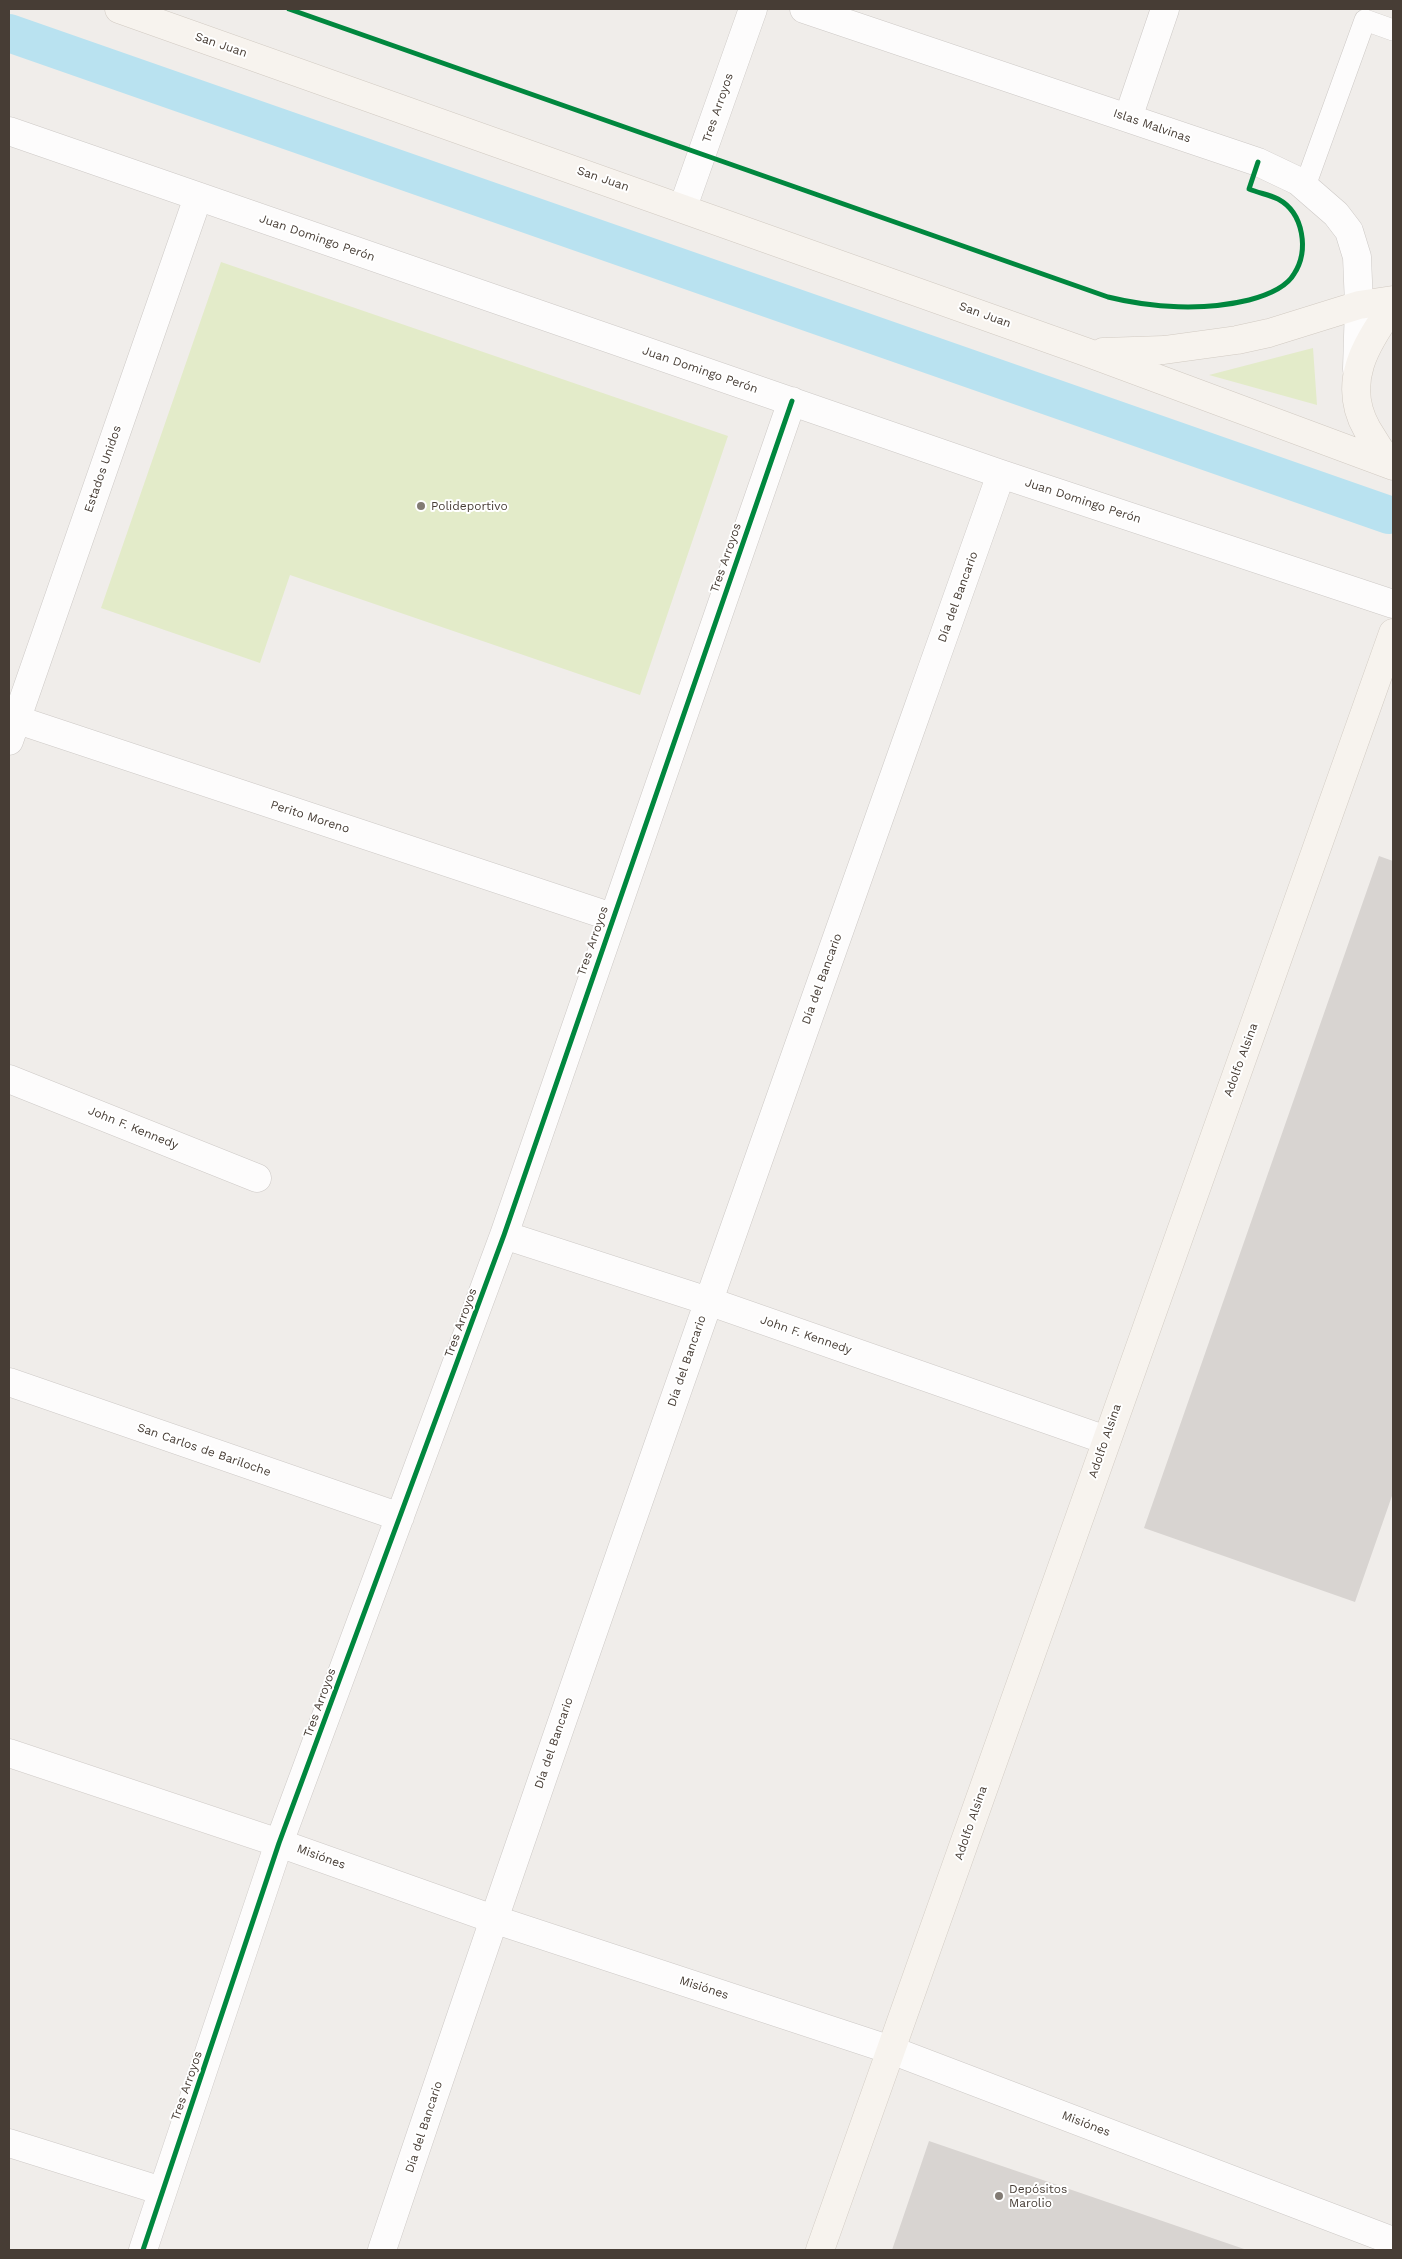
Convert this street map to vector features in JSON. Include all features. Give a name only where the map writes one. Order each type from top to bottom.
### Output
[{"type":"main road","name":"San Juan","points":[[119,9],[683,207],[1086,352],[1391,465]]},
{"type":"main road","name":"San Juan","points":[[1086,352],[1164,350],[1237,340],[1269,333],[1359,304],[1393,300]]},
{"type":"main road","points":[[1391,465],[1366,427],[1356,399],[1357,369],[1374,332],[1393,306]]},
{"type":"main road","name":"Adolfo Alsina","points":[[820,2250],[1393,633]]},
{"type":"street","name":"Tres Arroyos","points":[[683,207],[753,9]]},
{"type":"street","name":"Islas Malvinas","points":[[804,9],[1258,162],[1298,181],[1336,214],[1349,231],[1357,256],[1359,304],[1357,369]]},
{"type":"street","points":[[1128,118],[1166,9]]},
{"type":"street","name":"Juan Domingo Perón","points":[[9,131],[1002,474],[1393,604]]},
{"type":"street","name":"Estados Unidos","points":[[11,726],[198,197]]},
{"type":"street","name":"Tres Arroyos","points":[[144,2250],[162,2191],[280,1842],[504,1235],[612,917],[792,401]]},
{"type":"street","name":"Día del Bancario","points":[[382,2250],[493,1919],[708,1301],[1002,474]]},
{"type":"street","name":"Perito Moreno","points":[[11,726],[612,917]]},
{"type":"street","name":"John F. Kennedy","points":[[9,1079],[257,1178]]},
{"type":"street","name":"John F. Kennedy","points":[[504,1235],[708,1301],[1106,1440]]},
{"type":"street","name":"San Carlos de Bariloche","points":[[9,1382],[400,1517]]},
{"type":"street","name":"Misiónes","points":[[9,1754],[280,1842],[493,1919],[891,2050],[1393,2241]]},
{"type":"street","points":[[9,2143],[162,2191]]},
{"type":"lane","points":[[1305,186],[1365,20],[1393,30]]},
{"type":"green space","name":"Polideportivo","points":[[221,262],[728,436],[640,695],[290,575],[260,663],[101,608]]},
{"type":"green space","points":[[1313,348],[1317,405],[1209,375]]},
{"type":"building","points":[[1379,856],[1393,861],[1393,1493],[1355,1602],[1144,1528]]},
{"type":"building","name":"Depósitos Marolio","points":[[929,2141],[1247,2250],[892,2250]]},
{"type":"waterway","points":[[9,33],[1389,515]]},
{"type":"cycle path","points":[[289,9],[1108,297],[1142,304],[1196,307],[1232,303],[1268,294],[1290,279],[1299,265],[1302,244],[1301,233],[1294,213],[1287,205],[1278,199],[1249,189],[1258,162]]},
{"type":"cycle path","points":[[143,2250],[279,1843],[504,1235],[792,401]]},
{"type":"place","name":"Polideportivo","points":[[421,506]]},
{"type":"place","name":"Depósitos Marolio","points":[[999,2196]]}]
